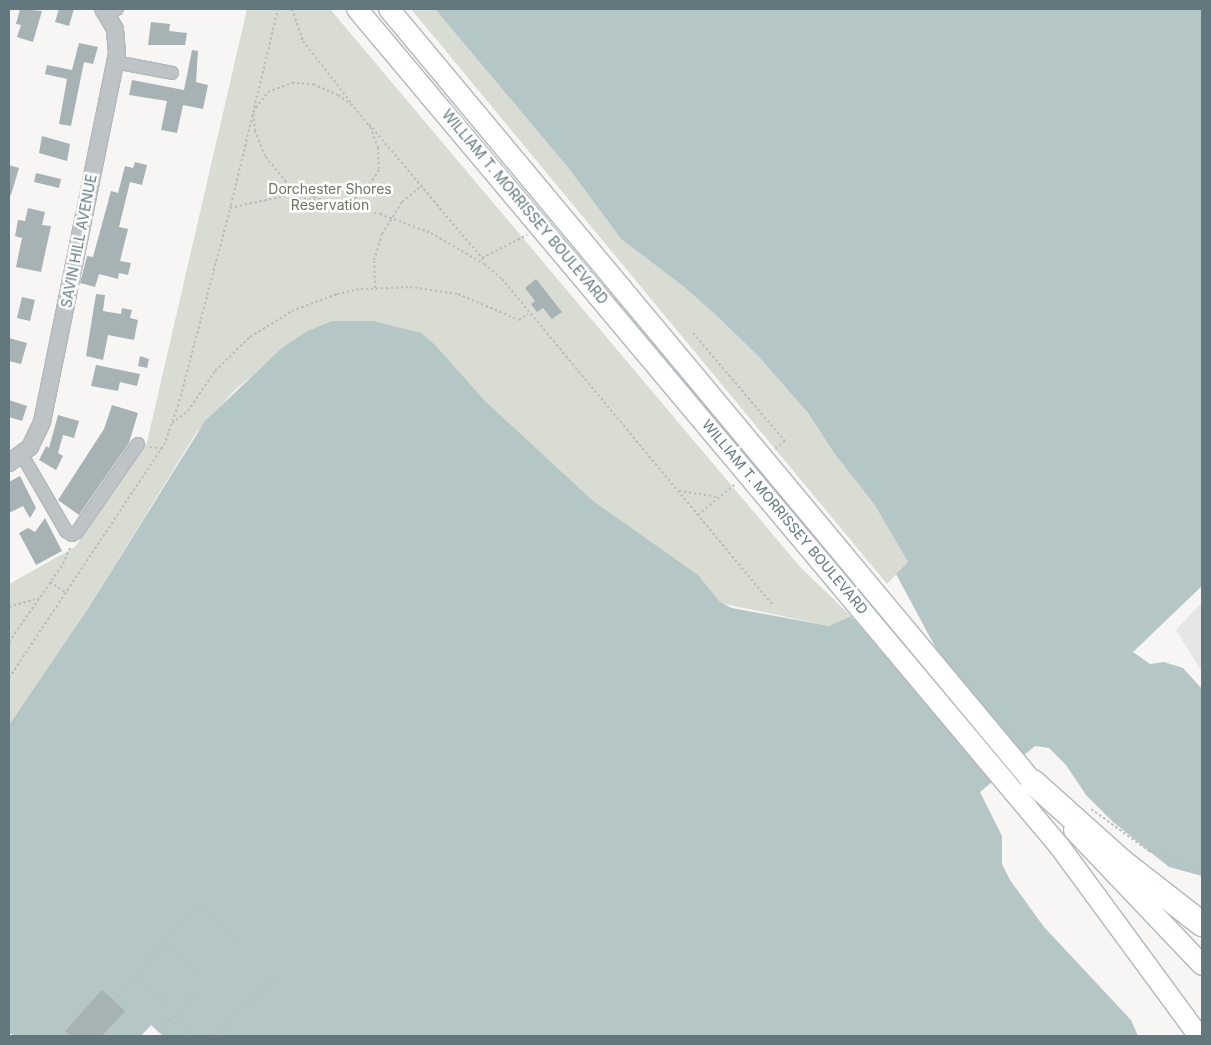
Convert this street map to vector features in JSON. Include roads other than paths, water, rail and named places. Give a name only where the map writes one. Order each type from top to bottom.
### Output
[{"type":"highway","points":[[1025,788],[1202,924]]},
{"type":"main road","name":"WILLIAM T. MORRISSEY BOULEVARD","points":[[357,9],[749,473],[852,598],[1025,788],[1202,965]]},
{"type":"main road","name":"WILLIAM T. MORRISSEY BOULEVARD","points":[[389,9],[869,584],[1025,788],[1086,880],[1199,1036]]},
{"type":"street","name":"SAVIN HILL AVENUE","points":[[15,459],[34,442],[42,422],[115,62],[117,41],[109,10]]},
{"type":"street","points":[[115,62],[172,72]]},
{"type":"street","points":[[15,459],[66,531],[72,534],[77,532],[138,444]]},
{"type":"park label","name":"Dorchester Shores Reservation","points":[[330,197]]}]
